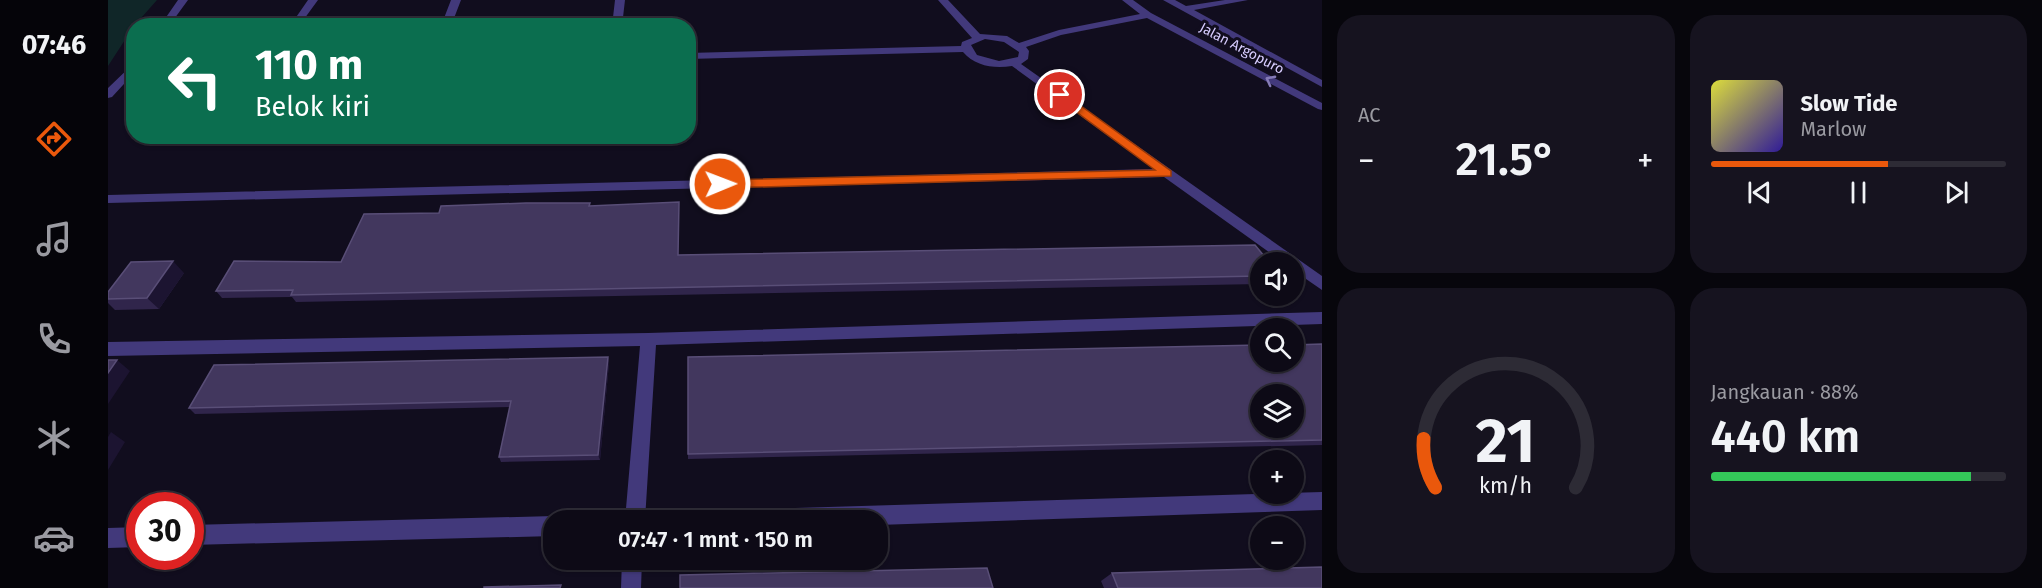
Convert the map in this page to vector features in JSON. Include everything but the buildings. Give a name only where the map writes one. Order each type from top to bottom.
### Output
[{"type":"street","points":[[170,18],[183,0]]},
{"type":"street","points":[[300,18],[313,0]]},
{"type":"street","points":[[449,18],[456,0]]},
{"type":"street","points":[[618,18],[620,0]]},
{"type":"street","points":[[944,0],[977,37]]},
{"type":"street","name":"Jalan Argopuro","points":[[1127,0],[1148,15],[1322,107]]},
{"type":"street","points":[[1168,0],[1206,23],[1322,84]]},
{"type":"street","points":[[1184,9],[1243,0]]},
{"type":"street","points":[[966,49],[966,44],[977,37],[994,36],[1020,46],[1059,33],[1148,15]]},
{"type":"street","points":[[1179,31],[1206,23]]},
{"type":"street","points":[[696,56],[966,49],[979,60],[988,63],[1014,64],[1023,59],[1024,54],[1020,46]]},
{"type":"street","points":[[1014,64],[1278,252]]},
{"type":"street","points":[[108,95],[126,75]]},
{"type":"street","points":[[108,199],[1167,173]]},
{"type":"street","points":[[1304,271],[1322,284]]},
{"type":"street","points":[[108,350],[648,339],[1322,318]]},
{"type":"street","points":[[635,510],[648,339]]},
{"type":"street","points":[[888,515],[1322,501]]},
{"type":"street","points":[[204,536],[543,526]]},
{"type":"street","points":[[108,538],[126,537]]},
{"type":"street","points":[[630,588],[631,570]]},
{"type":"green space","points":[[108,0],[157,0],[141,18],[126,18],[126,38],[108,66]]},
{"type":"route","points":[[720,184],[1167,173],[1060,95]]}]
